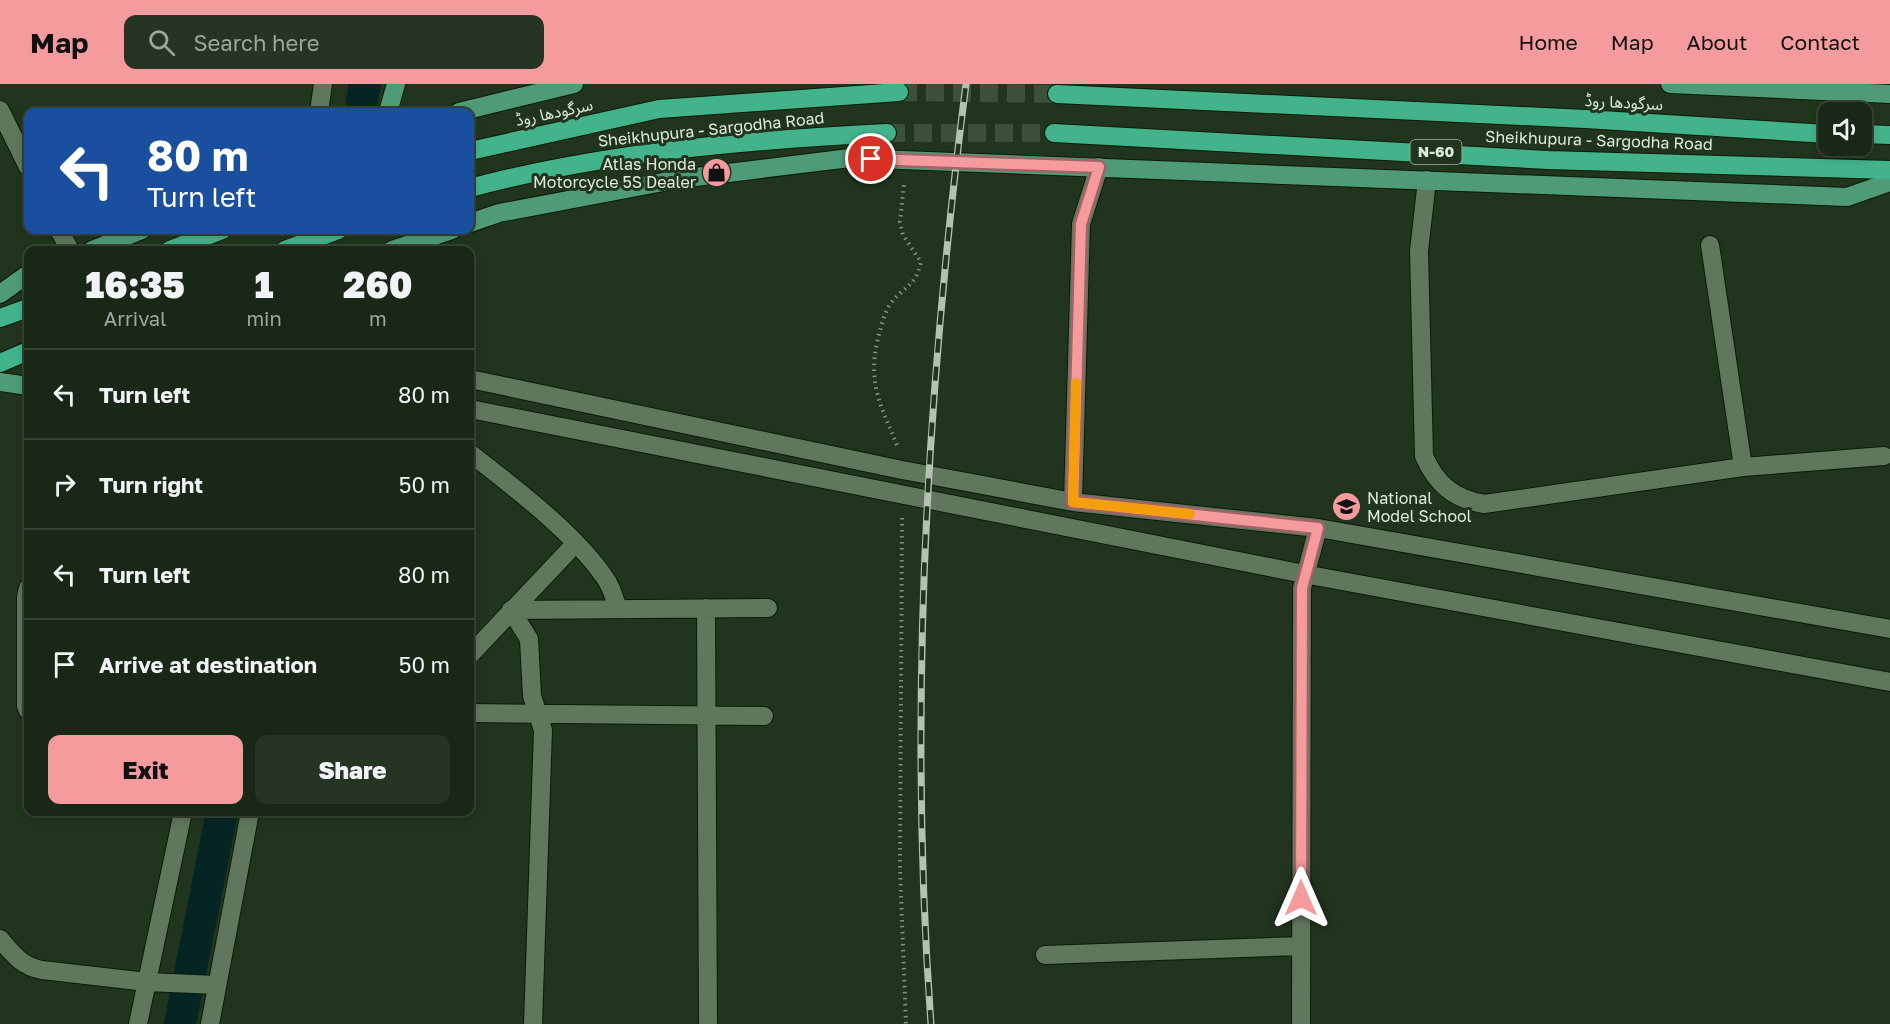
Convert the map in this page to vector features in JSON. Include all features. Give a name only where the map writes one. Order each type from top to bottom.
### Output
[{"type":"highway","name":"سرگودھا روڈ","points":[[474,150],[659,109],[899,92]]},
{"type":"highway","name":"سرگودھا روڈ","points":[[1057,94],[1585,119],[1818,133]]},
{"type":"highway","name":"Sheikhupura - Sargodha Road","points":[[474,188],[525,174],[592,161],[732,143],[887,133]]},
{"type":"highway","name":"Sheikhupura - Sargodha Road","points":[[1054,133],[1548,160],[1890,170]]},
{"type":"highway","points":[[1872,134],[1890,135]]},
{"type":"highway","points":[[180,246],[212,234]]},
{"type":"highway","points":[[296,246],[327,234]]},
{"type":"highway","points":[[0,318],[24,309]]},
{"type":"highway","points":[[0,363],[24,353]]},
{"type":"main road","points":[[389,108],[396,84]]},
{"type":"main road","points":[[472,108],[534,88],[574,84]]},
{"type":"main road","points":[[1670,84],[1890,94]]},
{"type":"main road","points":[[474,222],[499,213],[679,179],[850,158],[1847,197],[1890,182]]},
{"type":"main road","points":[[102,246],[132,234]]},
{"type":"main road","points":[[404,246],[440,234]]},
{"type":"main road","points":[[0,294],[24,277]]},
{"type":"main road","points":[[0,382],[24,385]]},
{"type":"street","points":[[320,108],[323,84]]},
{"type":"street","points":[[0,110],[24,159]]},
{"type":"street","points":[[1073,502],[1081,224],[1099,167]]},
{"type":"street","points":[[1427,180],[1419,251],[1424,456],[1439,482],[1463,500],[1484,504],[1743,467],[1884,456]]},
{"type":"street","points":[[1710,245],[1743,467]]},
{"type":"street","points":[[474,381],[902,470],[1073,502],[1318,528],[1890,629]]},
{"type":"street","points":[[474,411],[1304,574],[1889,679]]},
{"type":"street","points":[[474,456],[517,490],[575,544],[604,576],[618,609]]},
{"type":"street","points":[[1301,1024],[1302,588],[1318,528]]},
{"type":"street","points":[[474,651],[575,544]]},
{"type":"street","points":[[706,608],[708,1024]]},
{"type":"street","points":[[512,610],[768,608]]},
{"type":"street","points":[[512,610],[529,639],[532,696],[543,730],[533,1024]]},
{"type":"street","points":[[474,713],[764,716]]},
{"type":"street","points":[[138,1024],[182,816]]},
{"type":"street","points":[[210,1024],[249,816]]},
{"type":"street","points":[[0,939],[17,960],[30,967],[147,982],[217,985]]},
{"type":"street","points":[[1045,955],[1301,946]]},
{"type":"path","points":[[902,470],[899,451],[876,396],[873,374],[881,325],[890,305],[917,279],[921,262],[903,235],[900,222],[902,193],[912,160]]},
{"type":"path","points":[[902,496],[900,868],[906,1024]]},
{"type":"waterway","points":[[362,100],[365,84]]},
{"type":"waterway","points":[[180,1024],[221,816]]},
{"type":"tunnel","points":[[899,92],[1057,94]]},
{"type":"tunnel","points":[[887,133],[1054,133]]},
{"type":"railway","points":[[931,1024],[924,906],[921,789],[921,671],[925,553],[940,318],[966,84]]},
{"type":"slow traffic","points":[[1076,383],[1073,502],[1190,514]]},
{"type":"place","name":"Atlas Honda Motorcycle 5S Dealer","points":[[717,173]]},
{"type":"place","name":"National Model School","points":[[1346,507]]},
{"type":"route","points":[[871,159],[1099,167],[1081,224],[1073,502],[1318,528],[1302,588],[1301,898]]}]
